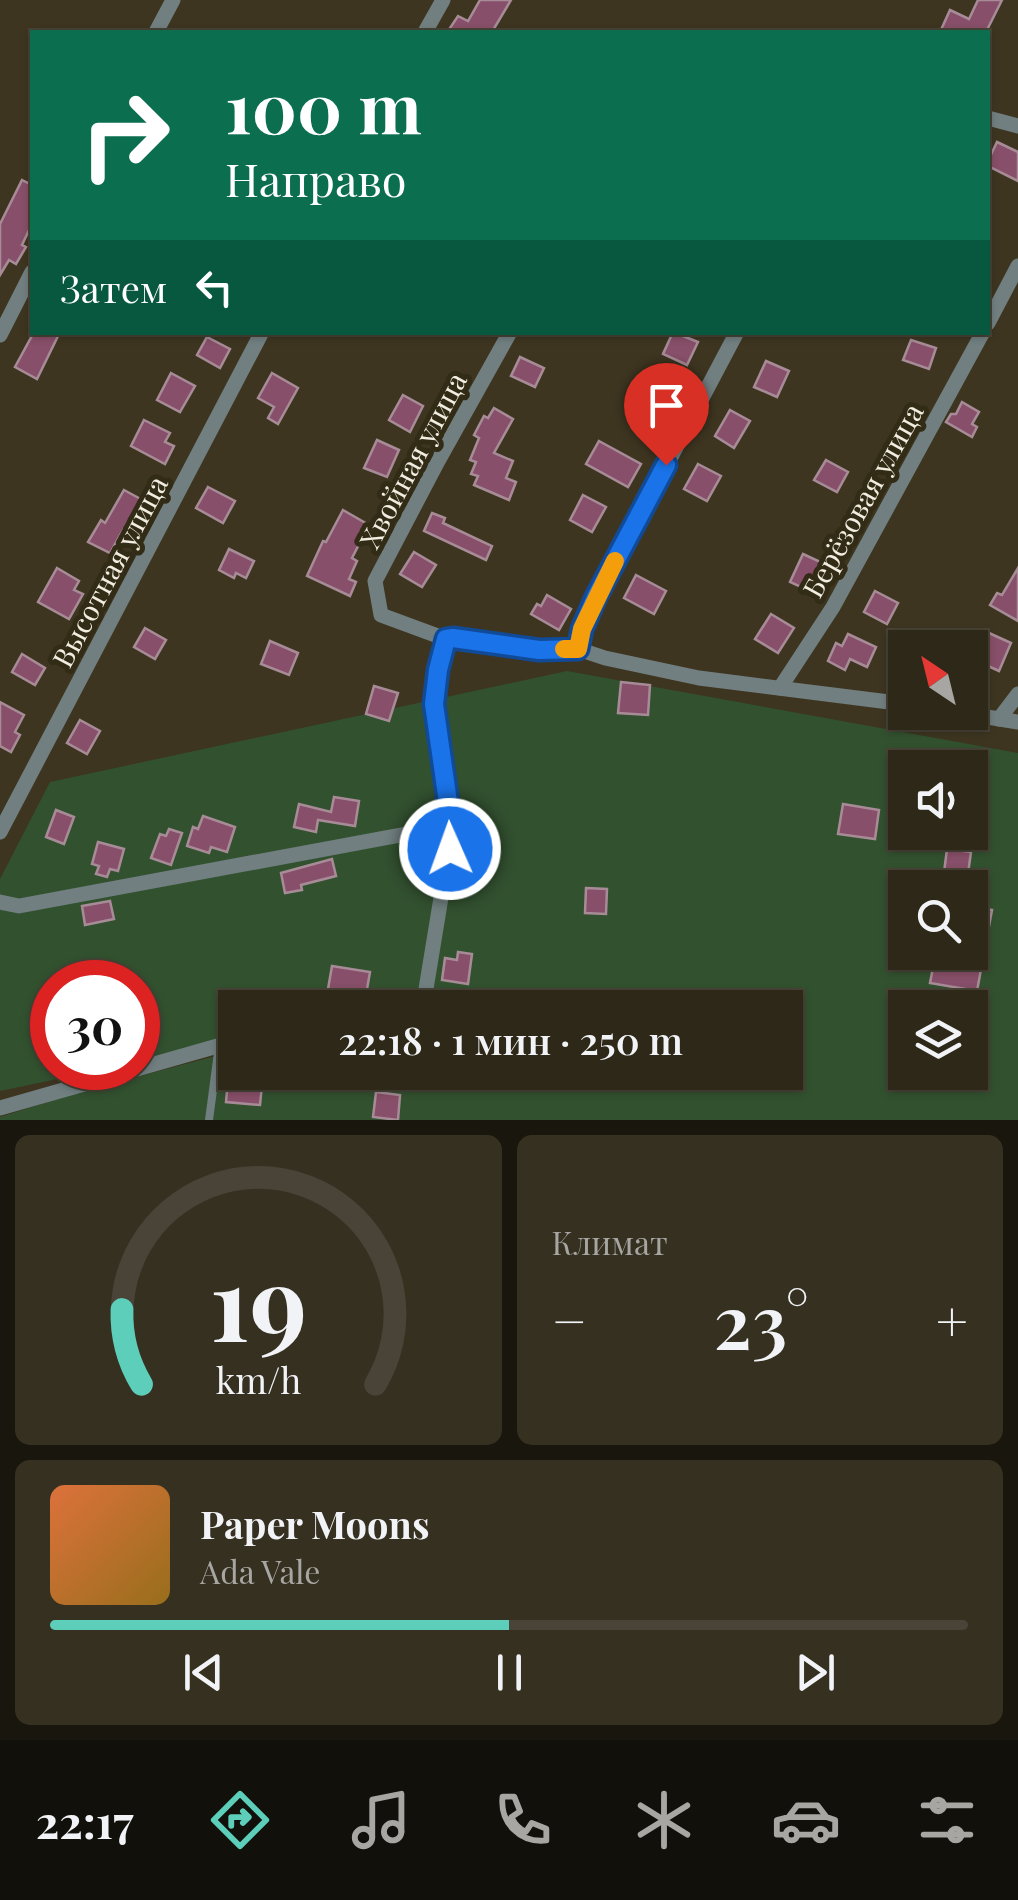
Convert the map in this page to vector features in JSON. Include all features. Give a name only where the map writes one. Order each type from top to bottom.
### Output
[{"type":"street","points":[[157,30],[173,0]]},
{"type":"street","points":[[426,30],[443,0]]},
{"type":"street","points":[[990,119],[1018,126]]},
{"type":"street","points":[[990,319],[1018,266]]},
{"type":"street","points":[[0,336],[30,276]]},
{"type":"street","name":"Высотная улица","points":[[0,832],[260,335]]},
{"type":"street","name":"Хвойная улица","points":[[446,639],[381,615],[375,581],[508,335]]},
{"type":"street","points":[[578,649],[596,597],[735,335]]},
{"type":"street","name":"Берёзовая улица","points":[[780,688],[833,607],[981,335]]},
{"type":"street","points":[[426,990],[450,849],[434,704],[446,639],[539,650],[578,649],[699,678],[888,702]]},
{"type":"street","points":[[999,719],[1018,694]]},
{"type":"street","points":[[988,717],[1018,722]]},
{"type":"street","points":[[0,902],[19,906],[450,826]]},
{"type":"street","points":[[0,1108],[218,1046]]},
{"type":"lane","points":[[209,1120],[218,1082]]},
{"type":"green space","points":[[567,671],[1018,753],[1018,1120],[0,1120],[87,1090],[160,1090],[160,1071],[218,1055],[218,1090],[803,1090],[803,990],[218,990],[218,1044],[160,1057],[160,960],[30,960],[30,1085],[0,1091],[0,879],[50,782]]},
{"type":"building","points":[[480,0],[511,0],[493,30],[450,28],[458,16],[468,21]]},
{"type":"building","points":[[978,0],[1002,0],[987,30],[941,30],[950,10],[969,19]]},
{"type":"building","points":[[997,142],[1018,152],[1018,181],[990,167]]},
{"type":"building","points":[[22,180],[30,184],[30,228],[22,245],[26,247],[16,264],[9,260],[0,275],[0,224]]},
{"type":"building","points":[[32,335],[59,335],[37,379],[15,367]]},
{"type":"building","points":[[672,335],[698,342],[687,365],[663,354]]},
{"type":"building","points":[[207,337],[230,349],[220,368],[197,355]]},
{"type":"building","points":[[911,340],[936,348],[929,369],[903,360]]},
{"type":"building","points":[[520,357],[544,368],[535,387],[511,376]]},
{"type":"building","points":[[766,361],[789,371],[777,397],[754,387]]},
{"type":"building","points":[[171,373],[195,386],[180,412],[157,400]]},
{"type":"building","points":[[272,373],[298,388],[278,424],[268,418],[274,407],[258,398]]},
{"type":"building","points":[[654,390],[675,402],[660,428],[639,416]]},
{"type":"building","points":[[403,395],[423,406],[410,432],[389,420]]},
{"type":"building","points":[[962,402],[979,412],[972,424],[977,427],[972,437],[946,422]]},
{"type":"building","points":[[494,408],[513,419],[494,453],[513,461],[506,478],[516,482],[509,500],[474,485],[478,476],[471,474],[476,462],[470,460],[479,438],[474,435],[484,416],[488,418]]},
{"type":"building","points":[[730,410],[750,421],[734,448],[715,436]]},
{"type":"building","points":[[144,420],[170,433],[165,442],[174,446],[165,464],[131,446]]},
{"type":"building","points":[[377,440],[399,450],[387,477],[364,468]]},
{"type":"building","points":[[599,441],[641,464],[628,487],[586,464]]},
{"type":"building","points":[[826,460],[848,472],[837,492],[814,480]]},
{"type":"building","points":[[698,464],[721,476],[707,501],[684,489]]},
{"type":"building","points":[[208,487],[235,501],[223,523],[196,508]]},
{"type":"building","points":[[124,490],[146,502],[134,524],[128,521],[110,553],[88,542],[101,520],[105,523]]},
{"type":"building","points":[[583,495],[606,507],[592,532],[570,520]]},
{"type":"building","points":[[343,510],[369,525],[352,558],[357,561],[349,579],[356,582],[350,596],[307,576]]},
{"type":"building","points":[[432,513],[445,518],[443,523],[492,546],[486,560],[424,531]]},
{"type":"building","points":[[229,549],[254,561],[246,578],[236,573],[234,578],[219,570]]},
{"type":"building","points":[[414,552],[436,565],[422,587],[400,574]]},
{"type":"building","points":[[803,554],[825,564],[812,592],[790,582]]},
{"type":"building","points":[[57,568],[79,581],[74,590],[83,594],[69,619],[38,602]]},
{"type":"building","points":[[1018,568],[1018,621],[990,605],[997,593],[1002,595]]},
{"type":"building","points":[[636,575],[666,591],[654,614],[624,598]]},
{"type":"building","points":[[875,591],[898,603],[887,624],[864,612]]},
{"type":"building","points":[[547,595],[571,609],[559,630],[531,614]]},
{"type":"building","points":[[771,614],[794,628],[778,653],[755,639]]},
{"type":"building","points":[[145,628],[166,640],[155,659],[134,647]]},
{"type":"building","points":[[848,634],[876,647],[867,667],[850,659],[845,670],[828,661],[836,643],[842,646]]},
{"type":"building","points":[[988,635],[1011,643],[999,671],[988,666]]},
{"type":"building","points":[[270,641],[298,653],[289,675],[261,664]]},
{"type":"building","points":[[22,654],[45,668],[35,685],[12,672]]},
{"type":"building","points":[[621,682],[650,685],[648,715],[618,713]]},
{"type":"building","points":[[374,686],[398,693],[389,721],[366,714]]},
{"type":"building","points":[[0,702],[24,715],[11,752],[0,746]]},
{"type":"building","points":[[80,720],[100,731],[87,754],[67,743]]},
{"type":"building","points":[[334,797],[359,801],[355,826],[318,820],[316,832],[294,827],[299,804],[331,812]]},
{"type":"building","points":[[843,804],[879,810],[875,839],[838,834]]},
{"type":"building","points":[[56,810],[74,817],[64,844],[46,837]]},
{"type":"building","points":[[203,816],[235,827],[227,852],[211,847],[209,853],[187,846],[193,827],[198,829]]},
{"type":"building","points":[[169,829],[182,833],[171,865],[151,858],[160,834],[166,836]]},
{"type":"building","points":[[98,842],[124,849],[118,871],[110,869],[107,877],[96,874],[99,866],[92,864]]},
{"type":"building","points":[[947,850],[971,852],[968,870],[944,870]]},
{"type":"building","points":[[332,859],[336,876],[285,893],[281,873]]},
{"type":"building","points":[[586,888],[607,889],[606,914],[585,913]]},
{"type":"building","points":[[110,901],[114,919],[85,925],[82,906]]},
{"type":"building","points":[[458,952],[472,954],[468,984],[442,980],[445,958],[457,960]]},
{"type":"building","points":[[332,966],[370,972],[367,990],[328,989]]},
{"type":"building","points":[[933,970],[981,970],[977,990],[930,983]]},
{"type":"building","points":[[227,1090],[262,1090],[260,1105],[226,1102]]},
{"type":"building","points":[[376,1092],[400,1095],[398,1120],[373,1117]]},
{"type":"slow traffic","points":[[564,649],[578,649],[582,629],[615,561]]},
{"type":"route","points":[[450,849],[449,809],[434,704],[446,639],[539,650],[578,649],[596,597],[666,465]]}]
